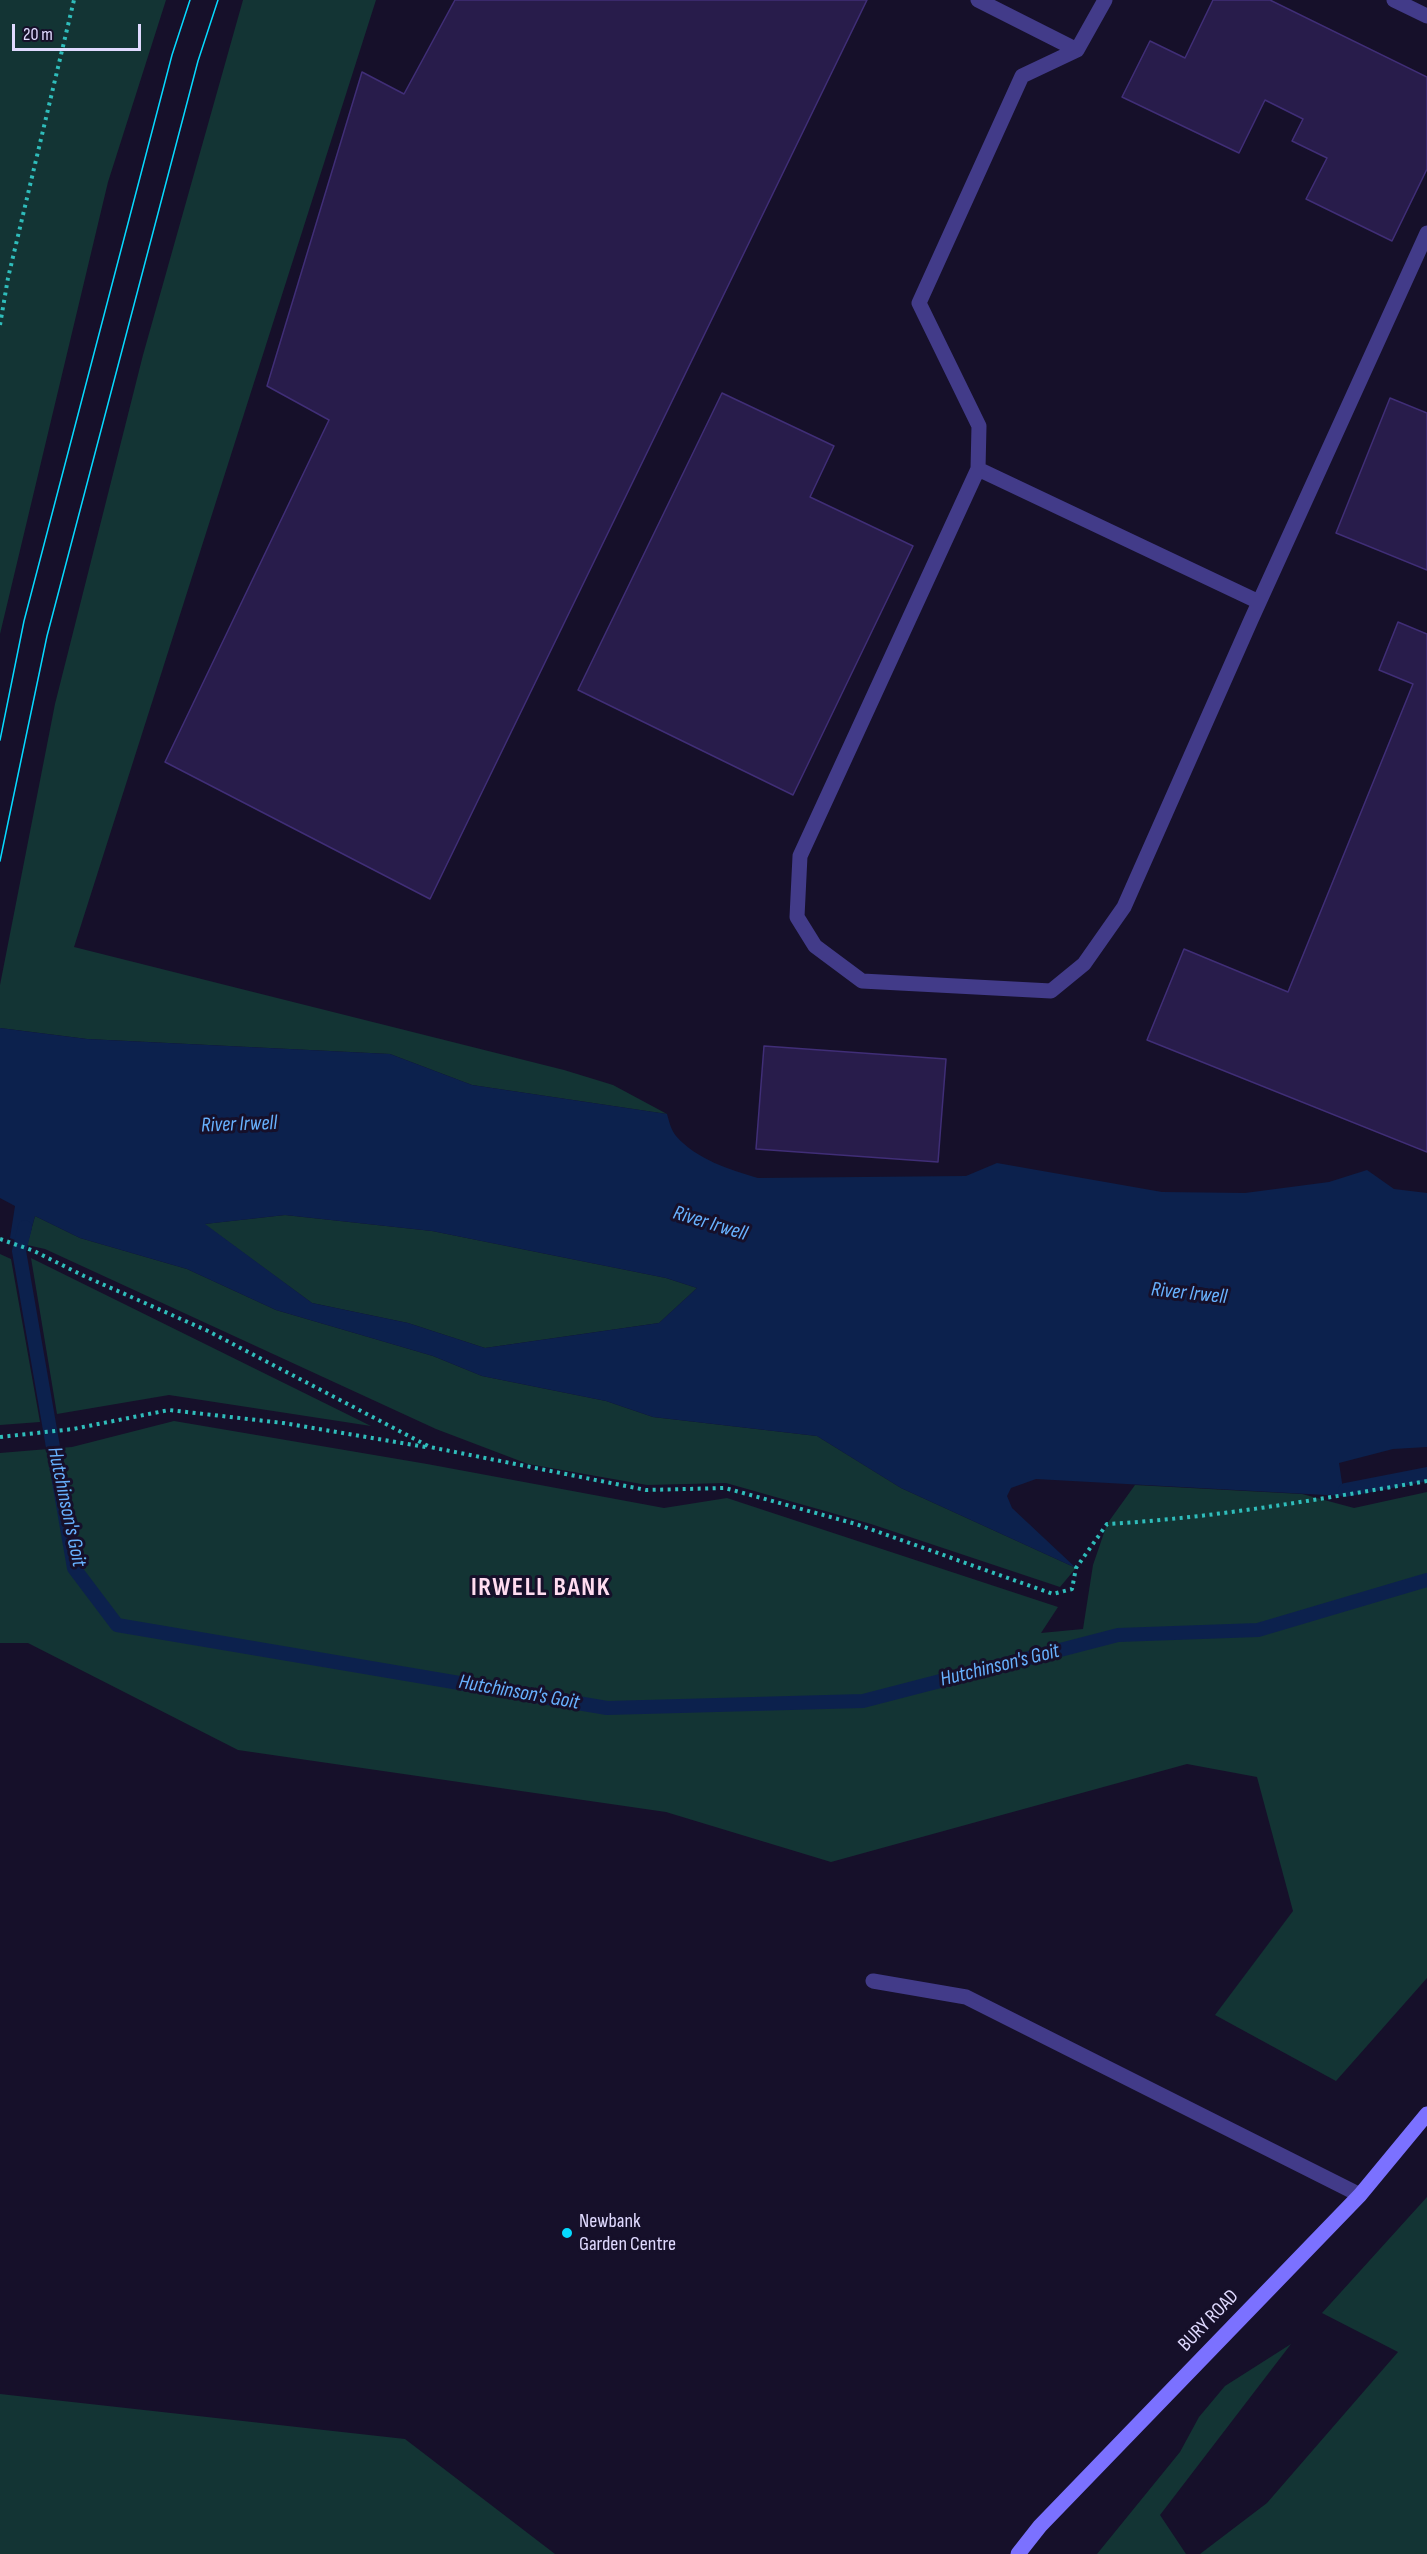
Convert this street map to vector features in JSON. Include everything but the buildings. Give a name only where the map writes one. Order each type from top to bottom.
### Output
[{"type":"street","name":"BURY ROAD","points":[[1018,2554],[1040,2526],[1360,2195],[1427,2114]]},
{"type":"lane","points":[[978,0],[1077,50]]},
{"type":"lane","points":[[1105,0],[1077,50],[1022,76],[919,303],[979,426],[978,469],[800,856],[797,917],[815,946],[861,981],[1051,991],[1084,964],[1124,907],[1259,602],[1427,233]]},
{"type":"lane","points":[[1394,0],[1427,16]]},
{"type":"lane","points":[[978,469],[1259,602]]},
{"type":"lane","points":[[873,1981],[966,1997],[1360,2195]]},
{"type":"path","points":[[0,325],[8,278],[74,0]]},
{"type":"path","points":[[0,1239],[5,1243],[34,1251],[84,1276],[208,1330],[430,1447]]},
{"type":"path","points":[[0,1437],[73,1429],[169,1410],[283,1423],[430,1447],[646,1490],[725,1488],[855,1524],[1053,1594],[1072,1589],[1076,1568],[1107,1524],[1174,1520],[1259,1510],[1427,1481]]},
{"type":"green space","points":[[0,0],[166,0],[108,182],[0,634]]},
{"type":"green space","points":[[243,0],[376,0],[74,947],[564,1070],[613,1085],[667,1114],[472,1085],[390,1054],[87,1039],[0,1028],[0,985],[55,704],[143,355]]},
{"type":"green space","points":[[285,1215],[432,1231],[666,1278],[697,1288],[659,1323],[485,1348],[408,1323],[312,1303],[204,1224]]},
{"type":"green space","points":[[35,1216],[80,1238],[187,1269],[276,1310],[433,1356],[482,1376],[606,1401],[653,1417],[817,1436],[901,1488],[1076,1568],[1060,1587],[871,1524],[726,1483],[647,1485],[528,1464],[436,1429],[45,1249],[27,1245]]},
{"type":"green space","points":[[0,1254],[11,1259],[40,1422],[0,1425]]},
{"type":"green space","points":[[31,1258],[371,1426],[169,1395],[57,1414]]},
{"type":"green space","points":[[174,1421],[427,1464],[664,1508],[727,1498],[1058,1607],[1041,1633],[1083,1629],[1093,1565],[1107,1524],[1135,1485],[1302,1494],[1354,1508],[1427,1492],[1427,1978],[1336,2081],[1215,2015],[1293,1911],[1257,1777],[1187,1764],[831,1862],[666,1812],[238,1750],[28,1643],[0,1643],[0,1453],[72,1447]]},
{"type":"green space","points":[[1427,2197],[1427,2554],[1200,2554],[1267,2503],[1398,2352],[1322,2313]]},
{"type":"green space","points":[[1291,2344],[1160,2515],[1186,2554],[1097,2554],[1180,2452],[1199,2417],[1225,2386]]},
{"type":"green space","points":[[0,2394],[405,2439],[555,2554],[0,2554]]},
{"type":"water","name":"River Irwell","points":[[0,1028],[87,1039],[390,1054],[472,1085],[667,1114],[674,1134],[693,1151],[725,1167],[758,1178],[966,1176],[997,1163],[1162,1192],[1245,1193],[1329,1182],[1367,1170],[1394,1189],[1427,1193],[1427,1447],[1393,1449],[1339,1463],[1344,1496],[1036,1479],[1011,1488],[1007,1496],[1012,1508],[1076,1568],[901,1488],[817,1436],[653,1417],[606,1401],[482,1376],[433,1356],[276,1310],[187,1269],[80,1238],[35,1216],[27,1245],[10,1238],[15,1206],[0,1198]],"holes":[[[285,1215],[432,1231],[666,1278],[697,1288],[659,1323],[485,1348],[408,1323],[312,1303],[205,1224]]]},
{"type":"waterway","name":"Hutchinson's Goit","points":[[25,1227],[19,1251],[74,1568],[117,1625],[607,1708],[863,1701],[1118,1635],[1258,1630],[1427,1580]]},
{"type":"waterway","points":[[1345,1490],[1427,1474]]},
{"type":"tram line","points":[[0,740],[24,621],[172,55],[190,0]]},
{"type":"tram line","points":[[0,861],[47,636],[198,61],[218,0]]},
{"type":"place","name":"Newbank Garden Centre","points":[[567,2233]]},
{"type":"district","name":"IRWELL BANK","points":[[541,1588]]}]
